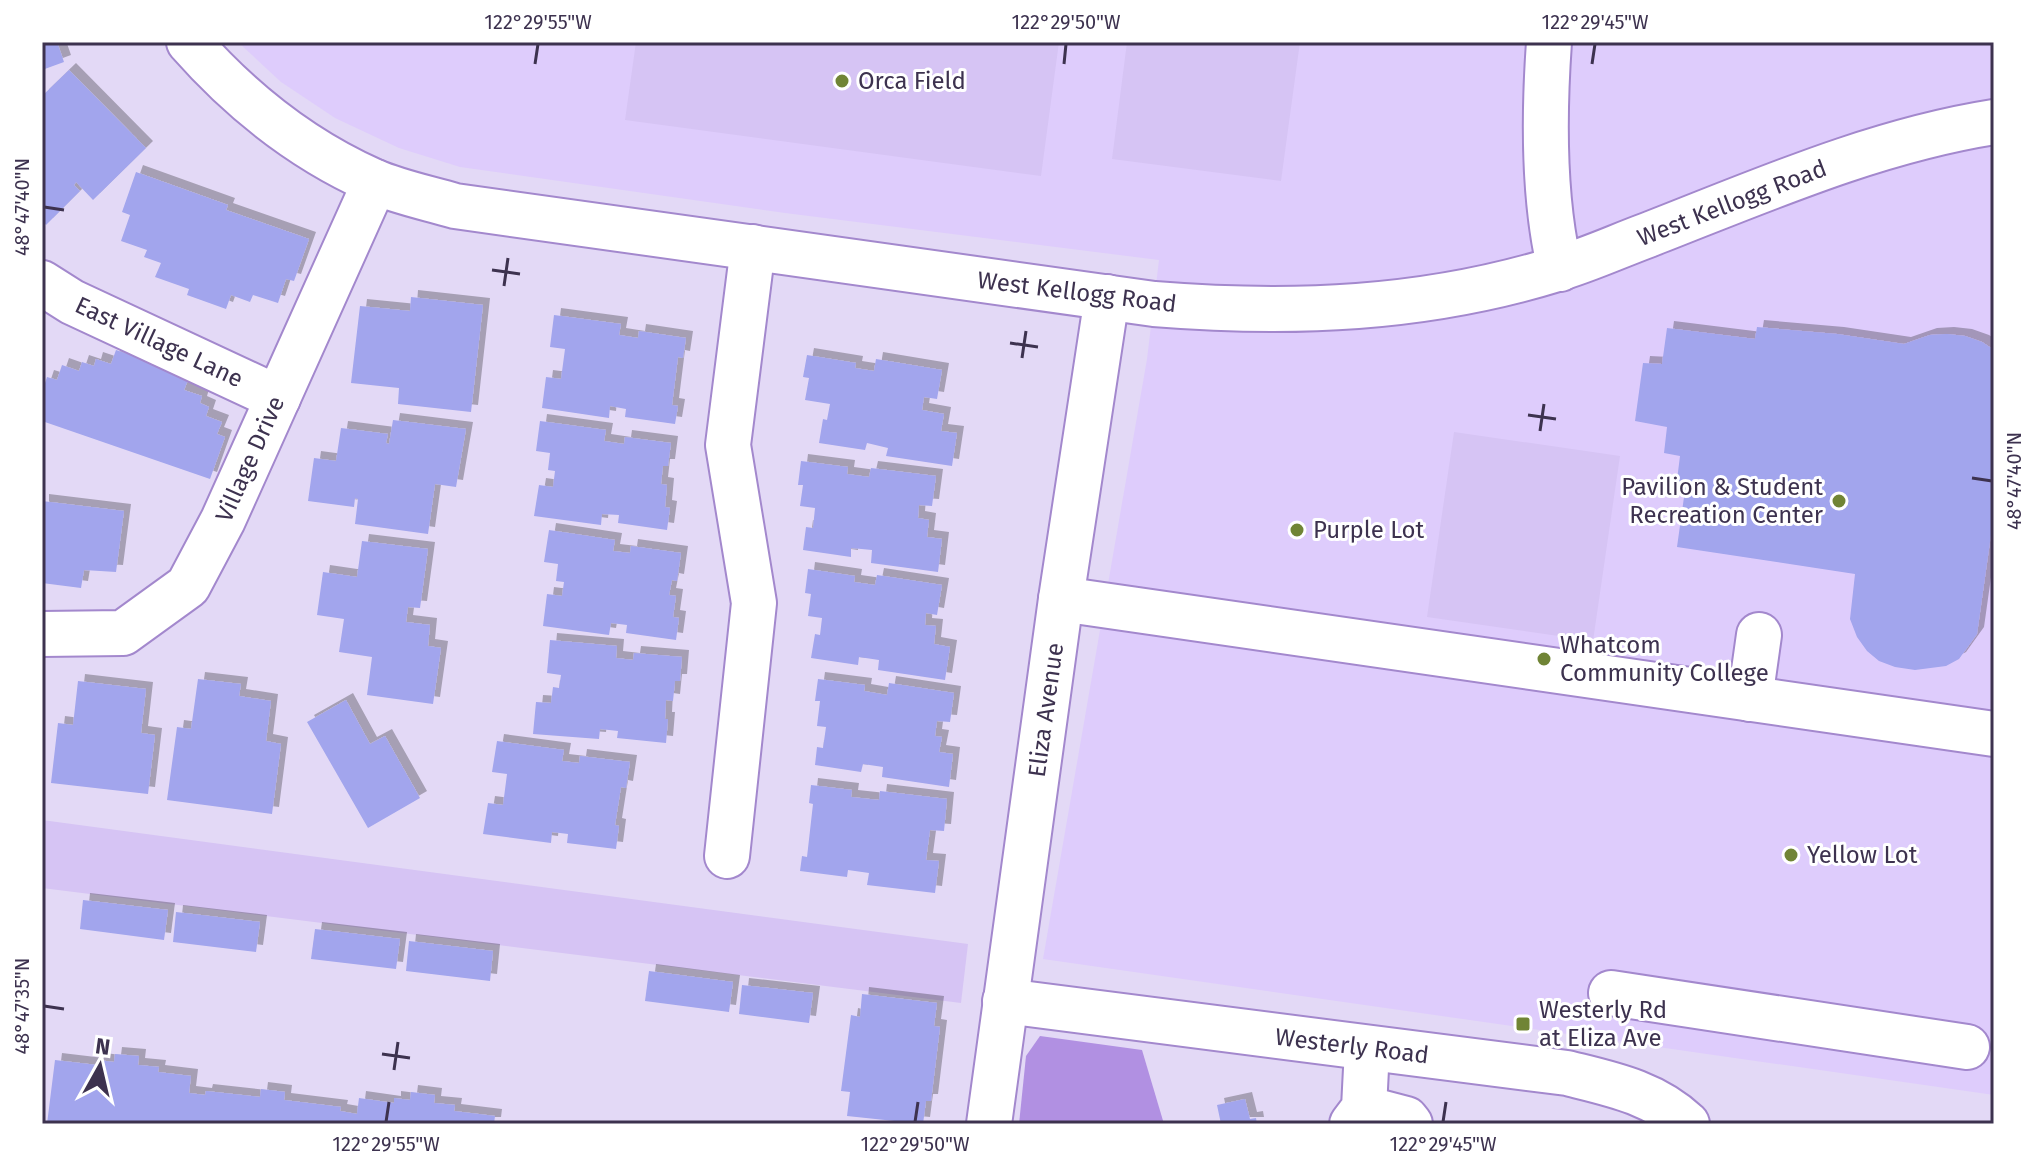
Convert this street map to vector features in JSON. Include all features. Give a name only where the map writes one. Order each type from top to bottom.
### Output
[{"type":"street","name":"West Kellogg Road","points":[[189,42],[249,103],[306,147],[375,182],[455,206],[1107,297],[1237,310],[1321,309],[1406,302],[1480,290],[1560,269],[1883,147],[1994,122]]},
{"type":"street","points":[[1549,42],[1546,79],[1550,229],[1560,269]]},
{"type":"street","name":"Village Drive","points":[[42,634],[123,633],[188,586],[223,520],[375,182]]},
{"type":"street","points":[[727,856],[754,603],[728,445],[753,247]]},
{"type":"street","name":"East Village Lane","points":[[42,283],[72,302],[278,398]]},
{"type":"street","name":"Eliza Avenue","points":[[989,1124],[1061,599],[1107,297]]},
{"type":"street","points":[[1061,599],[1994,734]]},
{"type":"street","points":[[1750,699],[1759,635]]},
{"type":"street","points":[[1611,993],[1967,1047]]},
{"type":"street","name":"Westerly Road","points":[[1005,1001],[1567,1073],[1633,1089],[1676,1114],[1687,1124]]},
{"type":"street","points":[[1367,1049],[1358,1116],[1406,1119],[1410,1124]]},
{"type":"shaded area","name":"Whatcom Community College","points":[[238,42],[1994,42],[1994,1095],[1043,959],[1147,359],[1159,260],[785,213],[460,167],[399,148],[335,118],[281,82]]},
{"type":"shaded area","name":"Orca Field","points":[[636,42],[1059,42],[1041,176],[625,120]]},
{"type":"shaded area","points":[[1127,42],[1300,42],[1281,181],[1112,159]]},
{"type":"shaded area","points":[[1454,432],[1620,456],[1593,641],[1427,617]]},
{"type":"shaded area","points":[[42,820],[968,944],[961,1003],[42,888]]},
{"type":"shaded area","points":[[1040,1036],[1142,1050],[1164,1124],[1019,1124],[1026,1056]]},
{"type":"building","points":[[42,42],[57,42],[64,62],[42,70]]},
{"type":"building","points":[[69,70],[146,148],[93,200],[76,182],[74,185],[80,191],[46,225],[42,220],[42,96]]},
{"type":"building","points":[[136,172],[228,205],[226,210],[309,239],[294,281],[286,279],[278,303],[253,295],[250,302],[231,295],[226,309],[187,295],[189,289],[155,277],[161,263],[144,257],[147,250],[121,241],[130,215],[122,212]]},
{"type":"building","points":[[411,297],[483,305],[471,412],[398,404],[399,388],[351,383],[360,306],[410,311]]},
{"type":"building","points":[[554,315],[621,324],[619,335],[638,338],[639,331],[686,338],[683,358],[678,357],[672,405],[678,406],[675,424],[625,417],[626,409],[610,406],[609,418],[542,408],[546,377],[561,379],[565,349],[550,347]]},
{"type":"building","name":"Pavilion & Student Recreation Center","points":[[1757,327],[1904,344],[1930,335],[1947,334],[1965,336],[1994,350],[1994,513],[1977,634],[1959,659],[1946,666],[1915,670],[1879,661],[1857,637],[1850,619],[1855,574],[1677,547],[1685,490],[1676,488],[1680,456],[1664,453],[1667,427],[1635,421],[1643,363],[1662,364],[1667,328],[1755,339]]},
{"type":"building","points":[[116,350],[190,375],[184,390],[202,396],[200,403],[209,407],[206,416],[222,422],[217,434],[225,437],[210,479],[42,421],[42,392],[47,377],[57,380],[62,365],[79,371],[82,362],[94,366],[96,359],[111,364]]},
{"type":"building","points":[[807,355],[856,363],[855,368],[874,371],[876,359],[942,370],[937,399],[924,397],[922,410],[944,414],[941,431],[957,433],[952,466],[886,456],[888,448],[867,443],[865,450],[819,443],[823,419],[827,420],[830,404],[805,400],[809,378],[803,377]]},
{"type":"building","points":[[393,420],[466,429],[456,487],[435,484],[428,534],[355,524],[358,499],[355,498],[354,507],[308,501],[314,458],[336,461],[341,428],[388,434],[386,443],[389,444]]},
{"type":"building","points":[[540,421],[606,430],[604,441],[624,444],[625,437],[671,443],[668,466],[663,466],[661,484],[667,485],[665,507],[670,508],[667,530],[618,523],[619,515],[602,514],[601,525],[534,516],[539,485],[553,487],[555,471],[548,470],[550,453],[536,451]]},
{"type":"building","points":[[801,461],[848,467],[847,474],[869,477],[871,468],[936,476],[932,506],[919,505],[918,518],[929,520],[927,537],[942,539],[938,572],[871,563],[872,550],[851,548],[851,557],[803,550],[806,527],[813,528],[815,508],[800,506],[803,485],[798,485]]},
{"type":"building","points":[[42,501],[124,511],[116,572],[84,570],[81,588],[42,583]]},
{"type":"building","points":[[549,530],[615,540],[613,551],[630,553],[631,546],[681,553],[677,581],[672,580],[669,595],[676,596],[673,617],[679,618],[676,640],[626,633],[627,625],[611,623],[609,635],[543,626],[547,594],[562,596],[564,582],[556,581],[558,564],[544,562]]},
{"type":"building","points":[[362,541],[428,549],[420,608],[408,607],[406,622],[430,625],[428,646],[441,648],[433,704],[367,695],[372,657],[339,652],[344,619],[317,615],[323,572],[357,577]]},
{"type":"building","points":[[808,569],[855,576],[854,582],[875,585],[877,575],[942,585],[937,615],[926,613],[925,625],[936,626],[934,644],[950,647],[945,680],[878,670],[879,660],[859,657],[858,665],[811,658],[815,634],[820,635],[822,618],[808,616],[811,594],[805,593]]},
{"type":"building","points":[[550,640],[617,646],[616,658],[633,660],[634,653],[682,657],[680,681],[675,681],[673,701],[666,700],[666,743],[617,738],[618,731],[600,729],[599,739],[533,734],[536,702],[551,703],[553,687],[559,688],[561,675],[547,673]]},
{"type":"building","points":[[198,679],[241,684],[239,696],[271,701],[266,741],[281,744],[272,814],[167,800],[177,727],[191,729]]},
{"type":"building","points":[[818,679],[865,685],[864,691],[887,695],[889,683],[954,693],[950,722],[937,721],[935,736],[942,737],[939,752],[953,754],[949,787],[882,777],[883,767],[863,764],[861,772],[815,765],[817,747],[823,748],[826,727],[817,726],[820,701],[815,701]]},
{"type":"building","points":[[78,681],[146,689],[141,733],[155,735],[148,794],[51,783],[58,723],[73,725]]},
{"type":"building","points":[[346,700],[370,744],[385,736],[420,798],[368,828],[307,722]]},
{"type":"building","points":[[497,741],[564,750],[562,761],[579,763],[580,756],[630,762],[626,788],[621,787],[615,825],[619,826],[616,849],[567,843],[568,834],[552,832],[551,843],[483,834],[488,803],[503,805],[507,774],[492,772]]},
{"type":"building","points":[[811,785],[852,790],[851,797],[879,800],[880,791],[947,799],[944,831],[930,830],[926,860],[939,861],[935,893],[867,885],[869,873],[848,870],[847,877],[800,871],[802,856],[807,857],[813,804],[809,803]]},
{"type":"building","points":[[83,900],[168,910],[164,940],[80,929]]},
{"type":"building","points":[[176,912],[260,922],[256,952],[173,942]]},
{"type":"building","points":[[315,929],[400,939],[396,969],[311,959]]},
{"type":"building","points":[[409,941],[493,951],[490,981],[406,971]]},
{"type":"building","points":[[649,971],[733,982],[729,1012],[645,1001]]},
{"type":"building","points":[[742,985],[813,993],[809,1023],[739,1014]]},
{"type":"building","points":[[862,994],[937,1003],[934,1026],[940,1027],[931,1101],[926,1101],[923,1124],[847,1116],[850,1092],[841,1091],[851,1015],[860,1017]]},
{"type":"building","points":[[115,1054],[139,1056],[138,1065],[159,1067],[158,1072],[191,1076],[189,1093],[205,1095],[206,1091],[260,1097],[261,1089],[285,1092],[284,1100],[341,1107],[340,1111],[357,1114],[359,1098],[394,1103],[394,1098],[410,1100],[411,1092],[435,1095],[434,1103],[455,1105],[454,1111],[495,1116],[494,1124],[47,1124],[55,1060],[97,1065],[98,1060],[114,1062]]},
{"type":"building","points":[[1245,1099],[1250,1119],[1256,1118],[1257,1124],[1221,1124],[1217,1105]]},
{"type":"place","name":"Orca Field","points":[[842,81]]},
{"type":"place","name":"Pavilion & Student Recreation Center","points":[[1839,501]]},
{"type":"place","name":"Purple Lot","points":[[1297,530]]},
{"type":"place","name":"Whatcom Community College","points":[[1544,659]]},
{"type":"place","name":"Yellow Lot","points":[[1791,855]]},
{"type":"place","name":"Westerly Rd at Eliza Ave","points":[[1523,1024]]}]
